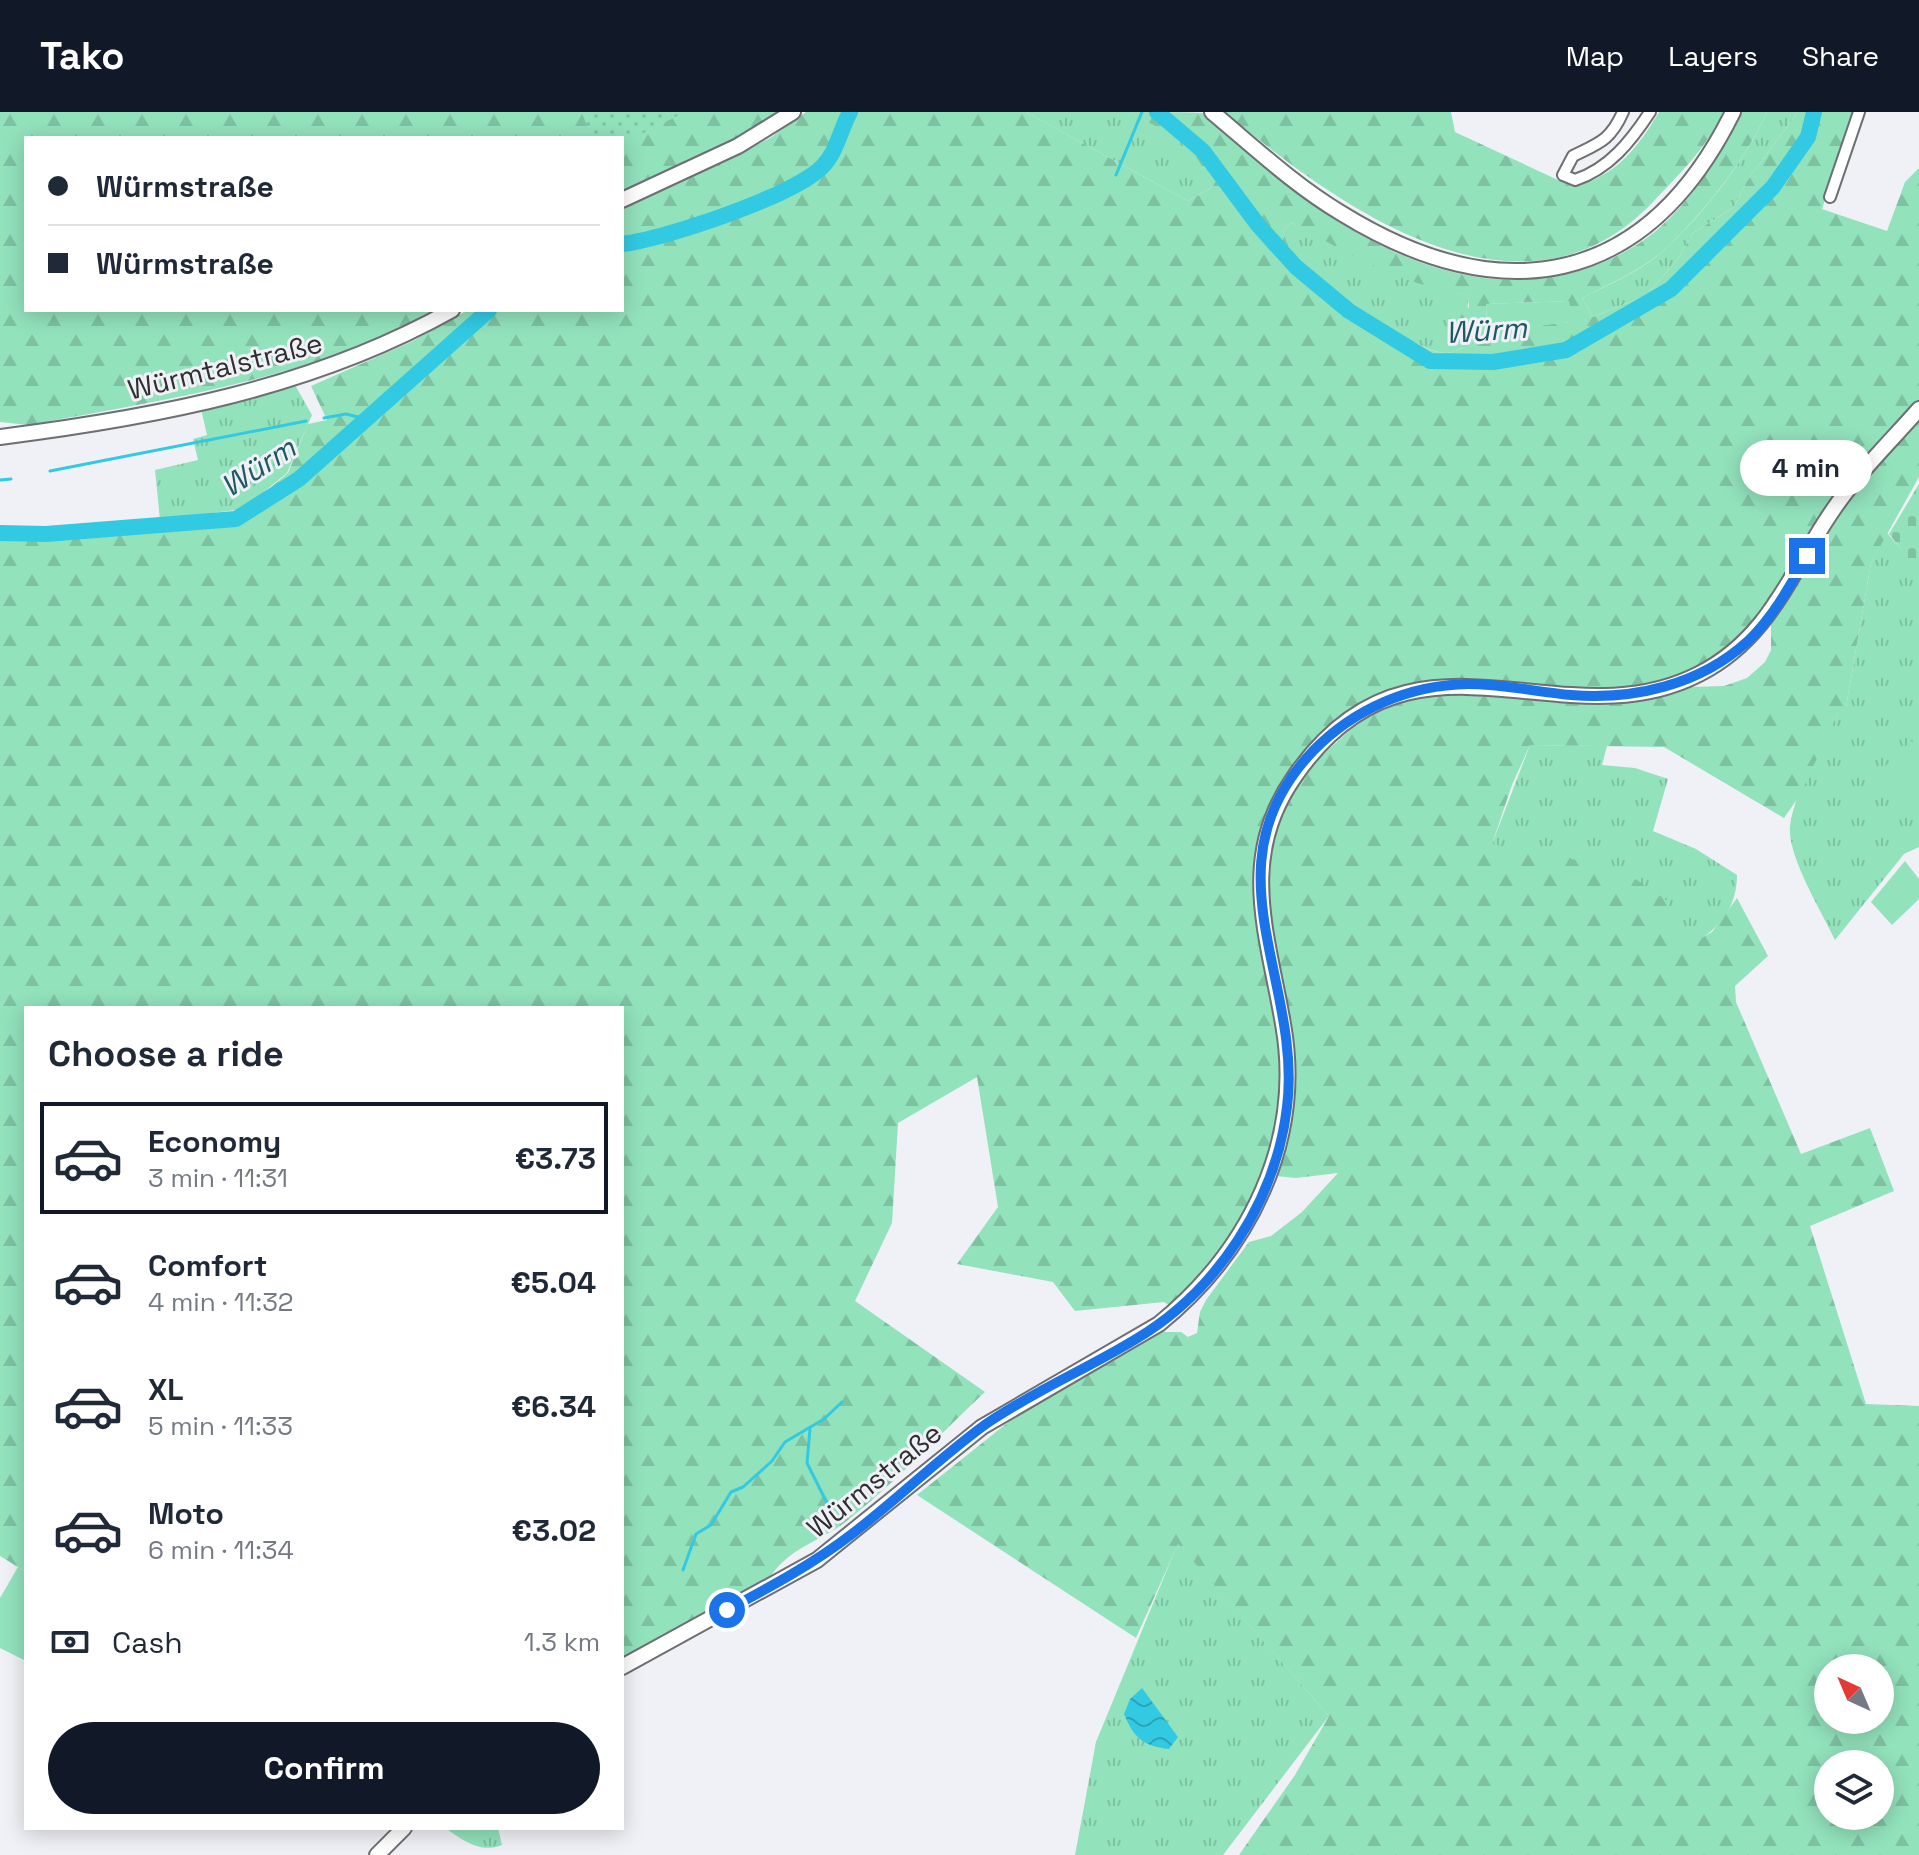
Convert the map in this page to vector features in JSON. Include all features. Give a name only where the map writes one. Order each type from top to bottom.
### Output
[{"type":"street","points":[[624,199],[738,146],[793,112]]},
{"type":"street","points":[[1212,112],[1304,188],[1381,237],[1417,253],[1458,264],[1490,270],[1526,271],[1568,268],[1636,234],[1661,212],[1695,173],[1733,112]]},
{"type":"street","points":[[1623,112],[1614,130],[1599,145],[1573,156],[1563,175],[1575,180],[1598,169],[1624,147],[1650,112]]},
{"type":"street","points":[[1830,197],[1859,112]]},
{"type":"street","name":"Würmtalstraße","points":[[0,437],[183,407],[251,391],[360,357],[448,312]]},
{"type":"street","name":"Würmstraße","points":[[624,1666],[817,1560],[982,1427],[1014,1405],[1159,1324],[1203,1285],[1224,1259],[1241,1234],[1267,1183],[1287,1107],[1284,1025],[1260,913],[1259,888],[1267,836],[1278,803],[1311,754],[1332,734],[1376,705],[1437,687],[1466,684],[1614,696],[1671,685],[1697,676],[1731,654],[1766,621],[1839,502],[1919,409]]},
{"type":"street","points":[[377,1855],[402,1830]]},
{"type":"green space","points":[[0,112],[779,112],[727,143],[624,190],[624,136],[24,136],[24,312],[431,312],[388,334],[339,353],[237,384],[29,425],[0,422]]},
{"type":"green space","points":[[582,112],[685,112],[624,143],[624,136],[590,136]]},
{"type":"green space","points":[[806,112],[1026,112],[1188,201],[1211,188],[1198,160],[1180,141],[1131,112],[1203,113],[1296,191],[1367,238],[1404,256],[1442,269],[1482,278],[1521,280],[1560,275],[1600,264],[1638,244],[1685,202],[1742,112],[1767,112],[1735,168],[1708,204],[1678,236],[1644,265],[1582,298],[1593,317],[1647,295],[1678,259],[1693,233],[1734,207],[1747,181],[1798,112],[1854,112],[1822,209],[1887,231],[1905,182],[1919,168],[1919,401],[1864,463],[1772,601],[1730,648],[1709,663],[1657,682],[1604,688],[1449,682],[1399,690],[1350,712],[1303,755],[1273,800],[1258,844],[1255,886],[1284,1058],[1282,1105],[1276,1135],[1268,1163],[1244,1215],[1211,1263],[1172,1307],[1164,1302],[1075,1311],[1053,1282],[957,1264],[998,1207],[977,1077],[898,1123],[892,1223],[855,1301],[985,1392],[900,1474],[838,1528],[786,1559],[769,1579],[624,1659],[624,1006],[24,1006],[24,1571],[0,1556],[0,526],[77,529],[244,510],[288,473],[308,424],[327,420],[311,386],[413,341],[464,312],[624,312],[624,209],[770,138]],"holes":[[[1291,223],[1365,262],[1417,283],[1468,295],[1469,307],[1453,321],[1463,348],[1445,353],[1432,350],[1374,320],[1308,272],[1292,252],[1283,230]],[[1569,301],[1570,322],[1487,331],[1486,304]]]},
{"type":"green space","points":[[1026,112],[1131,112],[1166,130],[1203,161],[1211,188],[1188,201]]},
{"type":"green space","points":[[1225,112],[1451,112],[1455,132],[1573,187],[1601,176],[1624,159],[1659,112],[1723,112],[1701,149],[1652,203],[1600,242],[1545,260],[1488,259],[1431,244],[1375,218],[1320,185]]},
{"type":"green space","points":[[1767,112],[1798,112],[1747,181],[1734,207],[1693,233],[1678,259],[1647,295],[1593,317],[1582,298],[1644,265],[1678,237],[1735,168]]},
{"type":"green space","points":[[1291,223],[1398,273],[1469,295],[1463,348],[1446,353],[1415,343],[1334,293],[1308,272],[1292,252],[1283,230]]},
{"type":"green space","points":[[1569,301],[1571,322],[1487,332],[1486,304]]},
{"type":"green space","points":[[295,385],[312,415],[287,473],[243,509],[160,520],[155,470],[198,460],[193,439],[207,435],[201,409]]},
{"type":"green space","points":[[1919,416],[1919,477],[1871,563],[1846,707],[1843,714],[1838,713],[1800,795],[1784,818],[1664,747],[1530,745],[1512,785],[1492,844],[1619,868],[1669,902],[1658,925],[1693,943],[1712,932],[1737,898],[1768,956],[1735,986],[1736,1002],[1801,1154],[1870,1128],[1894,1191],[1810,1226],[1866,1404],[1919,1406],[1919,1855],[1239,1855],[1295,1775],[1329,1716],[1178,1544],[1136,1638],[917,1495],[1016,1416],[1161,1332],[1181,1332],[1188,1337],[1197,1333],[1200,1312],[1206,1300],[1249,1242],[1271,1236],[1302,1212],[1338,1173],[1296,1178],[1276,1176],[1294,1103],[1296,1067],[1267,897],[1268,858],[1281,810],[1307,769],[1361,720],[1413,697],[1477,692],[1601,704],[1643,699],[1689,687],[1724,686],[1747,678],[1765,662],[1771,650],[1771,623],[1809,567],[1860,483]]},
{"type":"green space","points":[[1919,484],[1919,569],[1918,570],[1889,534]]},
{"type":"green space","points":[[1887,533],[1919,569],[1919,847],[1904,854],[1835,940],[1799,868],[1790,826],[1797,798],[1810,768],[1838,713],[1846,707],[1871,563]]},
{"type":"green space","points":[[1911,741],[1919,750],[1919,784],[1903,799],[1878,773]]},
{"type":"green space","points":[[1530,745],[1607,746],[1602,765],[1635,768],[1668,779],[1653,831],[1696,849],[1737,875],[1734,897],[1719,924],[1693,944],[1492,844]]},
{"type":"green space","points":[[1905,861],[1919,879],[1919,899],[1892,925],[1871,902]]},
{"type":"green space","points":[[1178,1543],[1329,1716],[1223,1855],[1075,1855],[1096,1742]]},
{"type":"green space","points":[[18,1567],[24,1571],[24,1660],[0,1648],[0,1598]]},
{"type":"green space","points":[[448,1830],[498,1830],[502,1845],[486,1848],[465,1841]]},
{"type":"water","points":[[1142,1688],[1178,1737],[1169,1749],[1152,1746],[1140,1739],[1124,1714],[1130,1699]]},
{"type":"waterway","name":"Würm","points":[[624,244],[667,234],[785,191],[822,167],[831,155],[850,112]]},
{"type":"waterway","points":[[1116,175],[1142,112]]},
{"type":"waterway","name":"Würm","points":[[1157,112],[1203,151],[1258,225],[1296,267],[1349,311],[1430,361],[1493,362],[1566,350],[1671,289],[1773,187],[1808,137],[1814,112]]},
{"type":"waterway","name":"Würm","points":[[0,533],[46,534],[236,519],[299,479],[487,312]]},
{"type":"waterway","points":[[324,418],[346,414],[366,419]]},
{"type":"waterway","points":[[50,471],[306,421]]},
{"type":"waterway","points":[[0,480],[11,479]]},
{"type":"waterway","points":[[683,1570],[696,1534],[711,1525],[731,1492],[743,1487],[772,1461],[785,1442],[824,1419],[842,1402]]},
{"type":"waterway","points":[[810,1429],[807,1463],[831,1511]]},
{"type":"route","points":[[727,1610],[817,1560],[893,1502],[982,1427],[1014,1405],[1159,1324],[1183,1305],[1224,1259],[1255,1210],[1267,1183],[1287,1107],[1289,1073],[1284,1025],[1260,913],[1259,888],[1261,861],[1278,803],[1311,754],[1332,734],[1376,705],[1403,694],[1437,687],[1466,684],[1567,695],[1614,696],[1671,685],[1697,676],[1722,661],[1766,621],[1807,556]]}]
